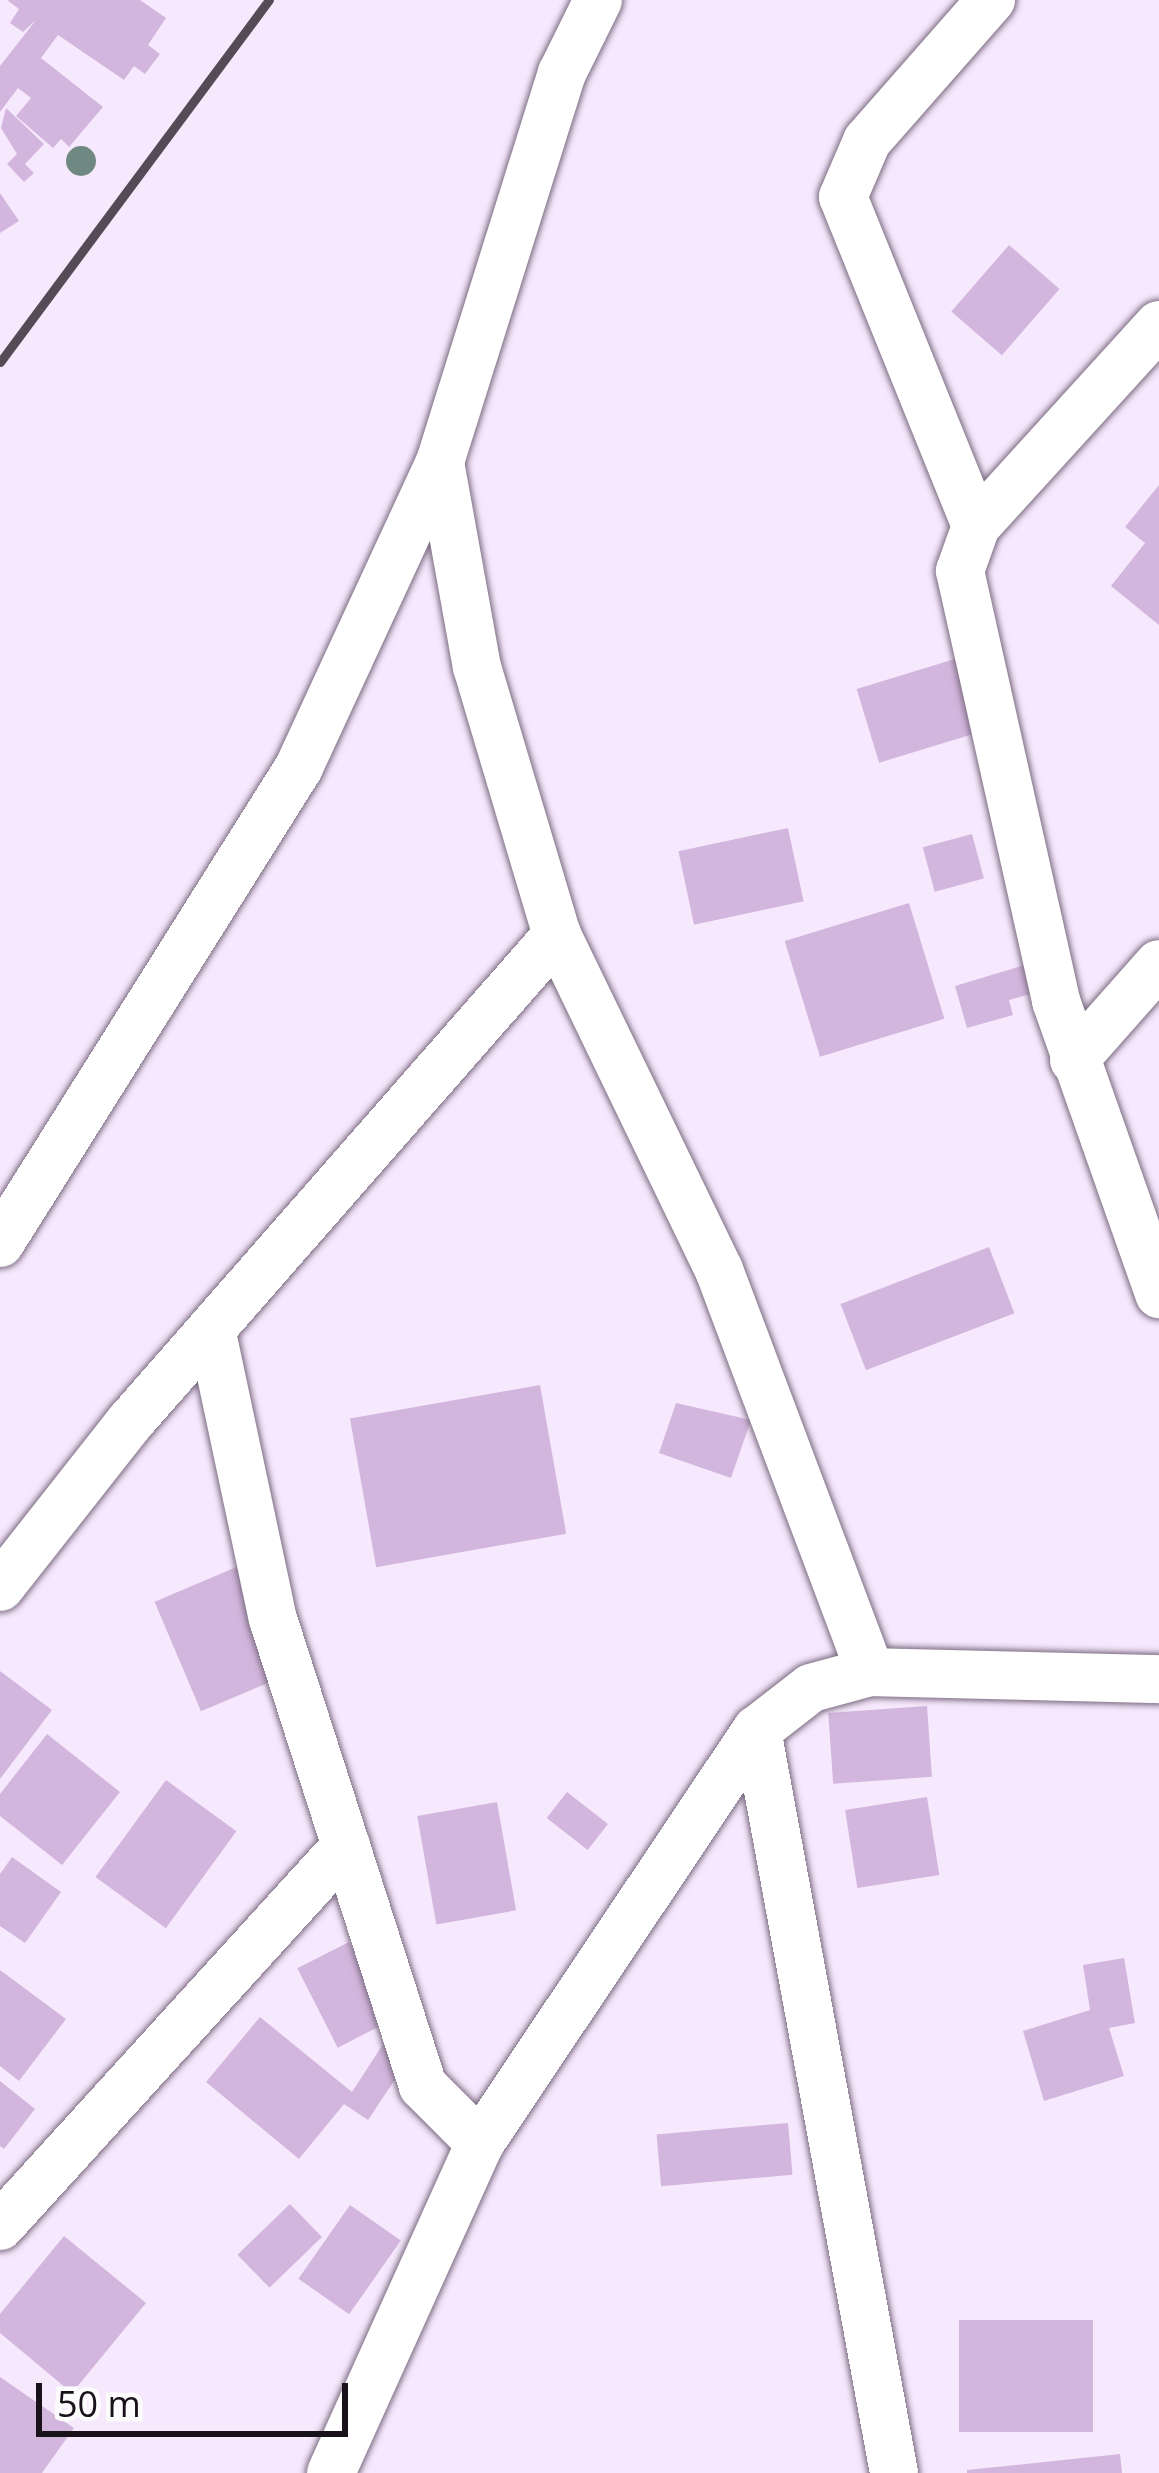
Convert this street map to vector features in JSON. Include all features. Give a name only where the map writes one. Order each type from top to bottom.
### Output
[{"type":"street","points":[[0,1243],[272,823],[440,462],[562,73],[598,0]]},
{"type":"street","points":[[976,526],[843,197],[867,141],[991,0]]},
{"type":"street","points":[[1159,326],[976,526],[960,571],[1074,1060],[1159,1294]]},
{"type":"street","points":[[440,462],[477,667],[557,935],[719,1270],[870,1672]]},
{"type":"street","points":[[0,1587],[212,1333],[557,935]]},
{"type":"street","points":[[1074,1060],[1159,964]]},
{"type":"street","points":[[212,1333],[245,1457],[262,1581],[423,2086],[480,2143]]},
{"type":"street","points":[[332,2473],[480,2143],[757,1730],[811,1688],[870,1672],[1159,1679]]},
{"type":"street","points":[[757,1730],[894,2473]]},
{"type":"street","points":[[0,2226],[346,1846]]},
{"type":"building","points":[[7,0],[140,0],[166,18],[148,45],[160,54],[145,74],[134,66],[124,80],[58,35],[41,58],[103,107],[69,147],[61,139],[53,148],[16,116],[31,98],[18,88],[0,112],[0,66],[36,20],[23,32],[10,23],[19,9]]},
{"type":"building","points":[[6,108],[44,144],[25,164],[34,173],[24,182],[7,164],[17,154],[1,128]]},
{"type":"building","points":[[0,193],[19,221],[0,233]]},
{"type":"building","points":[[1009,245],[1060,289],[1002,355],[951,311]]},
{"type":"building","points":[[1159,485],[1159,625],[1111,586],[1145,543],[1125,527]]},
{"type":"building","points":[[958,658],[981,732],[879,763],[857,689]]},
{"type":"building","points":[[788,828],[804,901],[694,925],[678,851]]},
{"type":"building","points":[[972,834],[984,878],[935,892],[923,847]]},
{"type":"building","points":[[909,903],[944,1019],[820,1057],[785,941]]},
{"type":"building","points":[[1067,952],[1075,982],[1009,1000],[1013,1015],[967,1028],[955,986]]},
{"type":"building","points":[[989,1247],[1014,1313],[866,1370],[841,1304]]},
{"type":"building","points":[[540,1385],[566,1534],[376,1567],[350,1419]]},
{"type":"building","points":[[676,1403],[751,1420],[731,1478],[659,1453]]},
{"type":"building","points":[[253,1560],[299,1670],[201,1711],[155,1602]]},
{"type":"building","points":[[0,1671],[52,1710],[0,1779]]},
{"type":"building","points":[[927,1706],[932,1777],[833,1784],[828,1713]]},
{"type":"building","points":[[47,1734],[120,1792],[62,1865],[0,1816],[0,1794]]},
{"type":"building","points":[[166,1780],[236,1831],[166,1928],[95,1877]]},
{"type":"building","points":[[567,1792],[608,1824],[588,1850],[547,1818]]},
{"type":"building","points":[[927,1797],[939,1875],[857,1888],[845,1810]]},
{"type":"building","points":[[497,1802],[516,1910],[436,1924],[417,1816]]},
{"type":"building","points":[[12,1857],[61,1892],[25,1943],[0,1926],[0,1874]]},
{"type":"building","points":[[349,1942],[389,2021],[338,2048],[297,1968]]},
{"type":"building","points":[[1124,1958],[1135,2023],[1109,2028],[1124,2076],[1044,2101],[1023,2031],[1090,2010],[1083,1965]]},
{"type":"building","points":[[0,1970],[66,2019],[19,2081],[0,2066]]},
{"type":"building","points":[[260,2017],[352,2092],[385,2041],[410,2057],[368,2120],[344,2104],[299,2159],[206,2082]]},
{"type":"building","points":[[0,2081],[35,2109],[4,2149],[0,2146]]},
{"type":"building","points":[[788,2123],[793,2175],[661,2186],[657,2135]]},
{"type":"building","points":[[290,2204],[322,2237],[269,2288],[237,2255]]},
{"type":"building","points":[[350,2205],[401,2241],[349,2314],[298,2279]]},
{"type":"building","points":[[64,2236],[146,2303],[72,2393],[0,2333],[0,2314]]},
{"type":"building","points":[[959,2320],[1093,2320],[1093,2432],[959,2432]]},
{"type":"building","points":[[0,2377],[74,2428],[42,2473],[0,2473]]},
{"type":"building","points":[[1120,2454],[1122,2473],[967,2473],[967,2470]]},
{"type":"railway","points":[[0,362],[269,0]]}]
